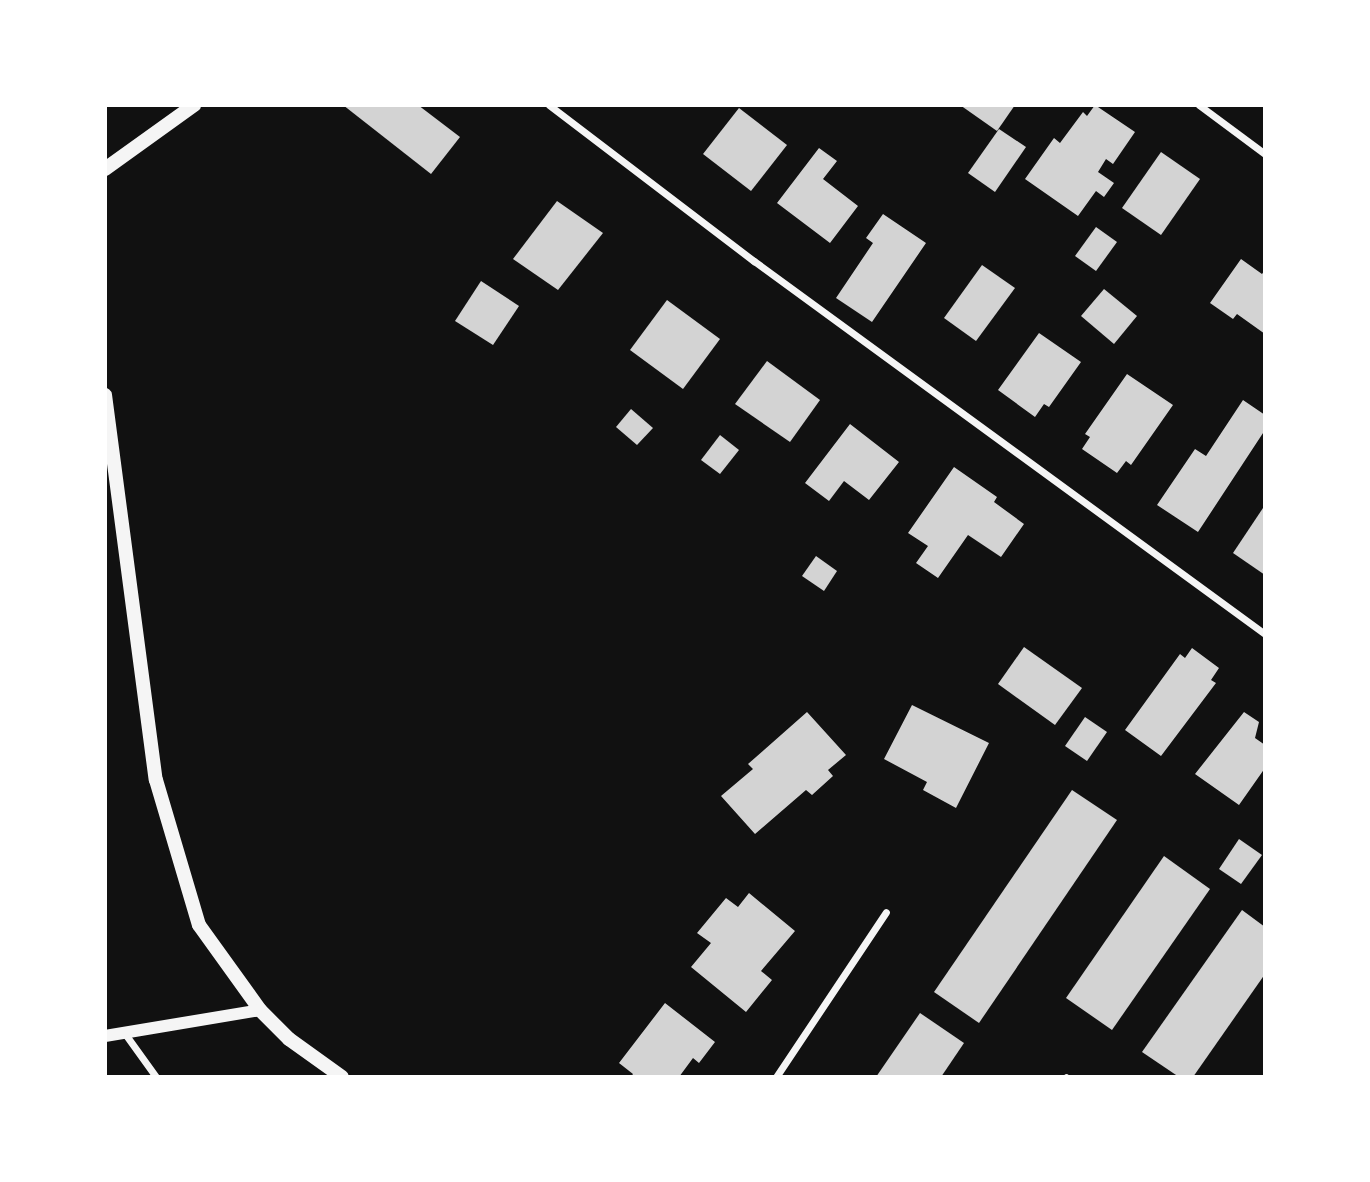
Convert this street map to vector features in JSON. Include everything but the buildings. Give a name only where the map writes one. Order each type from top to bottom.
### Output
[{"type":"main road","points":[[105,169],[194,105]]},
{"type":"main road","points":[[105,395],[156,780],[200,925],[260,1010],[289,1039],[342,1077]]},
{"type":"street","points":[[549,105],[754,261],[1265,634]]},
{"type":"street","points":[[1199,105],[1265,154]]},
{"type":"street","points":[[776,1077],[886,912]]},
{"type":"street","points":[[105,1035],[122,1030],[260,1010]]},
{"type":"street","points":[[122,1030],[156,1077]]}]
